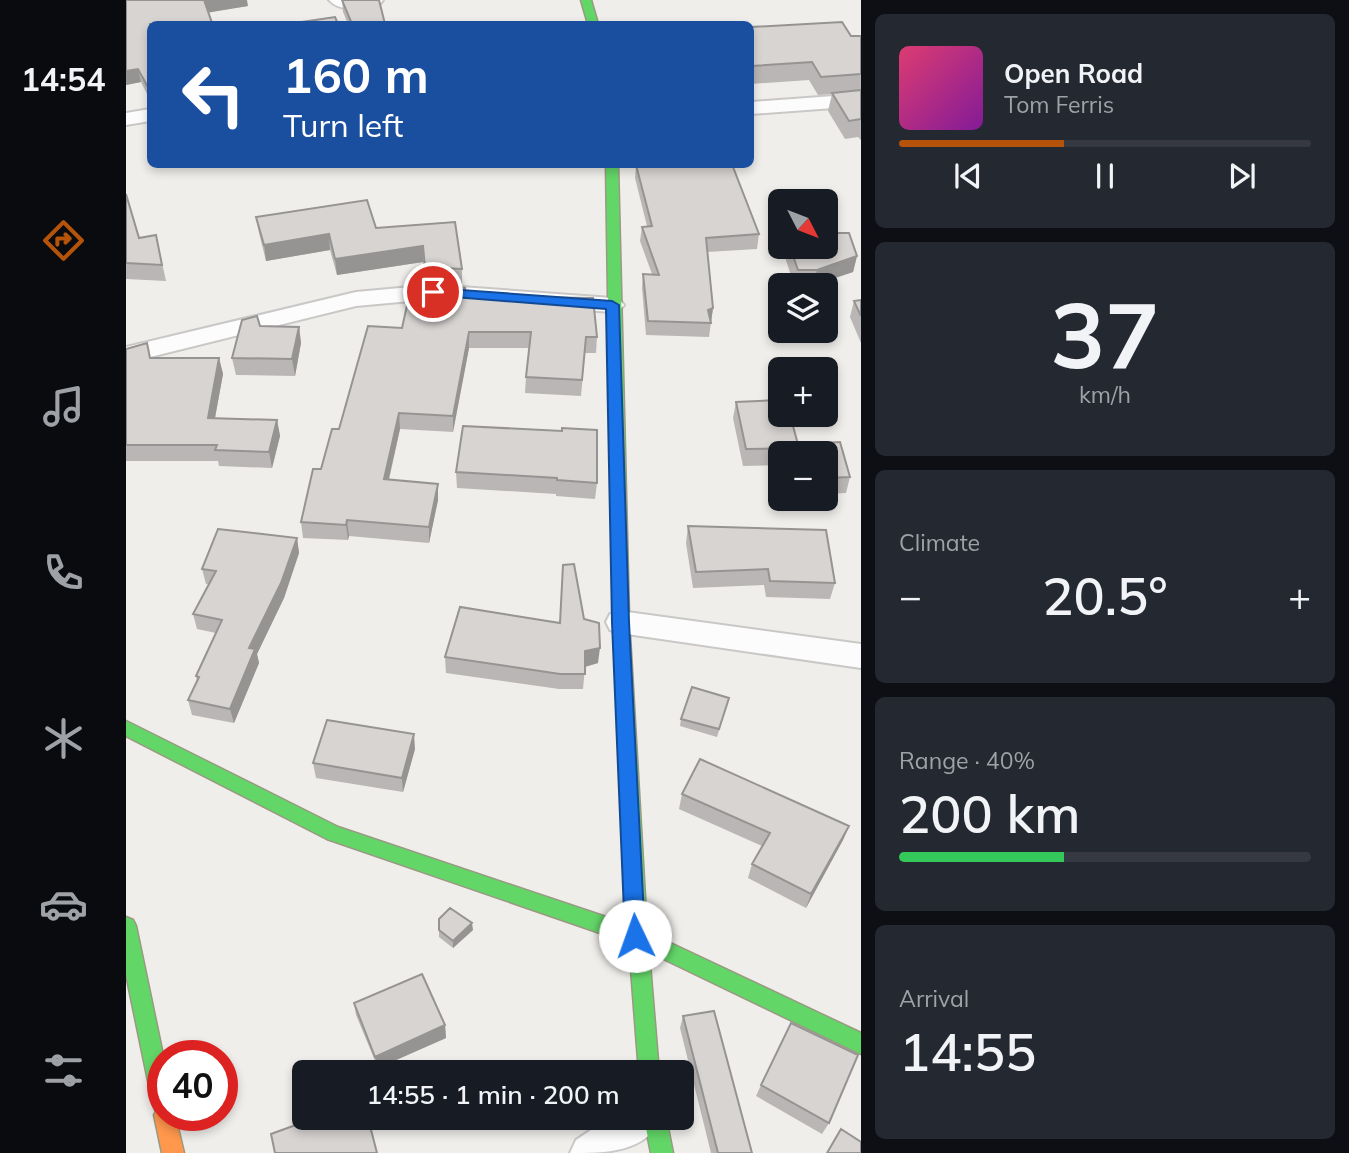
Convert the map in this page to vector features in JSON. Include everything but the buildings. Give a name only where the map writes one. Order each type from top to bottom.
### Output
[{"type":"street","points":[[338,0],[348,4],[374,0]]},
{"type":"street","points":[[586,0],[592,21]]},
{"type":"street","points":[[754,108],[861,100]]},
{"type":"street","points":[[126,119],[147,116]]},
{"type":"street","points":[[612,168],[612,305],[620,622],[635,936],[648,1060]]},
{"type":"street","points":[[126,355],[356,299],[433,292],[612,305]]},
{"type":"street","points":[[620,622],[861,656]]},
{"type":"street","points":[[126,728],[333,833],[635,936],[861,1044]]},
{"type":"street","points":[[126,926],[150,1040]]},
{"type":"street","points":[[589,1153],[624,1130]]},
{"type":"street","points":[[657,1130],[662,1153]]},
{"type":"street","points":[[168,1131],[173,1153]]},
{"type":"traffic: fast","points":[[586,0],[592,21]]},
{"type":"traffic: fast","points":[[612,168],[621,619],[632,846],[648,1060]]},
{"type":"traffic: fast","points":[[126,728],[333,833],[635,936],[861,1044]]},
{"type":"traffic: fast","points":[[126,926],[150,1040]]},
{"type":"traffic: fast","points":[[657,1130],[662,1153]]},
{"type":"traffic: slow","points":[[168,1131],[173,1153]]},
{"type":"route","points":[[433,292],[612,305],[620,622],[635,936]]}]
